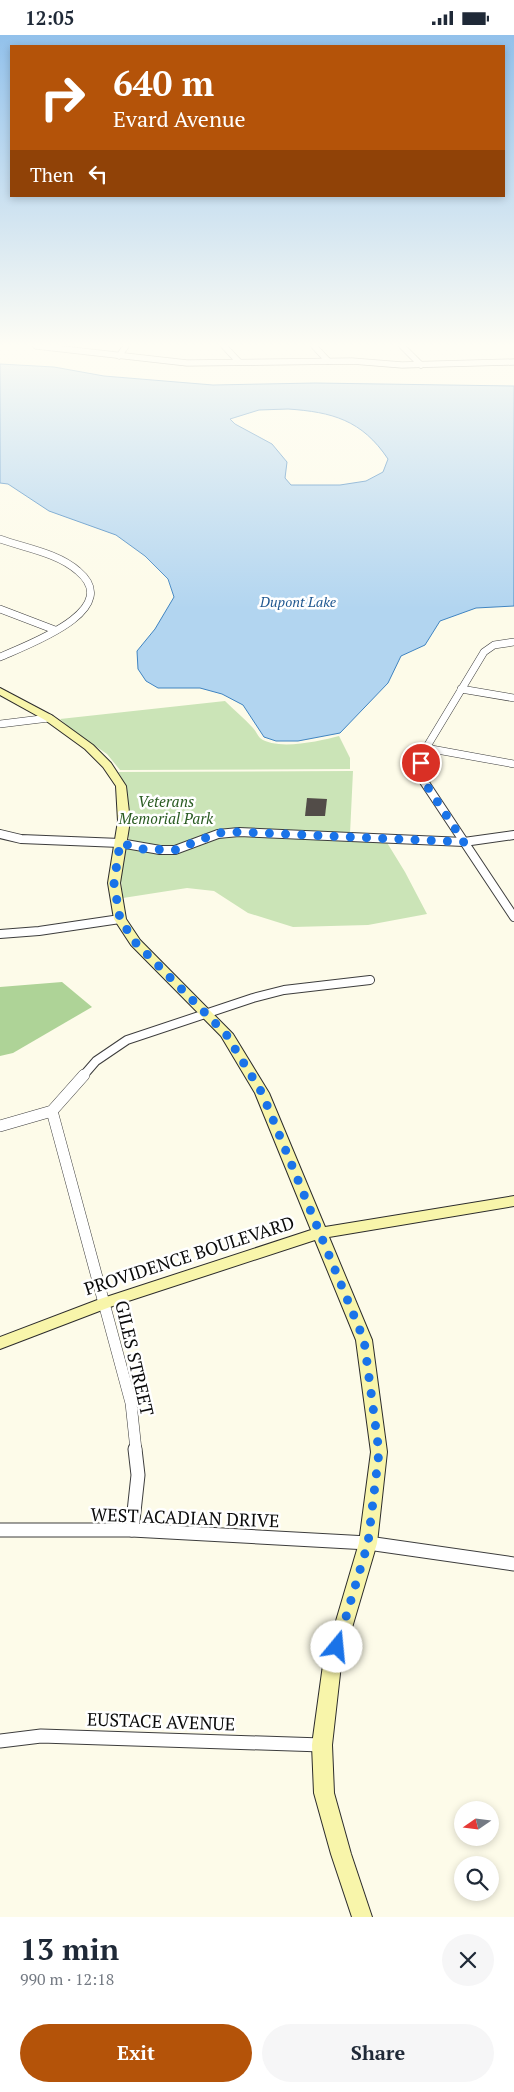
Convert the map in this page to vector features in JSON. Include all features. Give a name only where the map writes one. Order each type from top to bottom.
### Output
[{"type":"street","points":[[0,539],[78,570],[87,579],[92,588],[91,599],[87,608],[79,616],[55,631],[0,657]]},
{"type":"street","points":[[0,609],[55,631]]},
{"type":"street","points":[[514,642],[494,645],[484,652],[426,748],[421,763],[423,780],[514,917]]},
{"type":"street","points":[[462,689],[514,698]]},
{"type":"street","points":[[0,691],[49,718],[89,747],[107,765],[121,786],[124,821],[114,883],[120,919],[135,942],[226,1034],[262,1093],[364,1340],[379,1452],[368,1543],[332,1665],[322,1745],[324,1793],[341,1854],[362,1917]]},
{"type":"street","points":[[0,724],[49,718]]},
{"type":"street","points":[[426,748],[514,764]]},
{"type":"street","points":[[0,834],[21,839],[120,843],[143,849],[175,850],[218,833],[239,832],[464,842],[514,835]]},
{"type":"street","points":[[0,934],[39,931],[120,919]]},
{"type":"street","points":[[0,1126],[52,1111],[96,1061],[127,1040],[253,998],[284,990],[370,980]]},
{"type":"street","name":"GILES STREET","points":[[52,1111],[131,1403],[138,1475],[132,1530]]},
{"type":"street","name":"PROVIDENCE BOULEVARD","points":[[0,1343],[105,1303],[320,1233],[514,1201]]},
{"type":"street","name":"WEST ACADIAN DRIVE","points":[[0,1530],[132,1530],[368,1543],[514,1564]]},
{"type":"street","name":"EUSTACE AVENUE","points":[[0,1741],[41,1736],[322,1745]]},
{"type":"green space","points":[[225,701],[254,729],[260,738],[267,742],[299,744],[339,736],[350,758],[350,769],[120,770],[107,754],[72,730],[60,719]]},
{"type":"green space","name":"Veterans Memorial Park","points":[[353,771],[350,834],[228,830],[178,846],[131,843],[127,829],[127,793],[125,784],[118,772]]},
{"type":"green space","points":[[239,835],[386,841],[427,914],[368,925],[293,927],[248,913],[214,891],[187,888],[123,898],[121,880],[126,848],[158,853],[220,836]]},
{"type":"green space","points":[[62,982],[92,1007],[13,1053],[0,1056],[0,987]]},
{"type":"water","name":"Dupont Lake","points":[[0,434],[253,434],[272,444],[287,462],[285,478],[291,485],[340,485],[366,481],[383,472],[388,459],[366,434],[514,434],[514,606],[476,608],[440,621],[425,645],[401,656],[388,683],[340,733],[298,741],[276,741],[264,737],[243,705],[222,694],[200,688],[158,688],[146,681],[138,669],[137,651],[155,629],[174,597],[168,579],[145,556],[116,535],[49,511],[8,484],[0,483]]},
{"type":"building","points":[[307,798],[327,799],[325,816],[305,816]]},
{"type":"route","points":[[337,1647],[368,1543],[379,1452],[364,1340],[262,1093],[226,1034],[135,942],[120,919],[114,883],[120,843],[143,849],[175,850],[218,833],[239,832],[464,842],[423,780],[421,763]]}]
